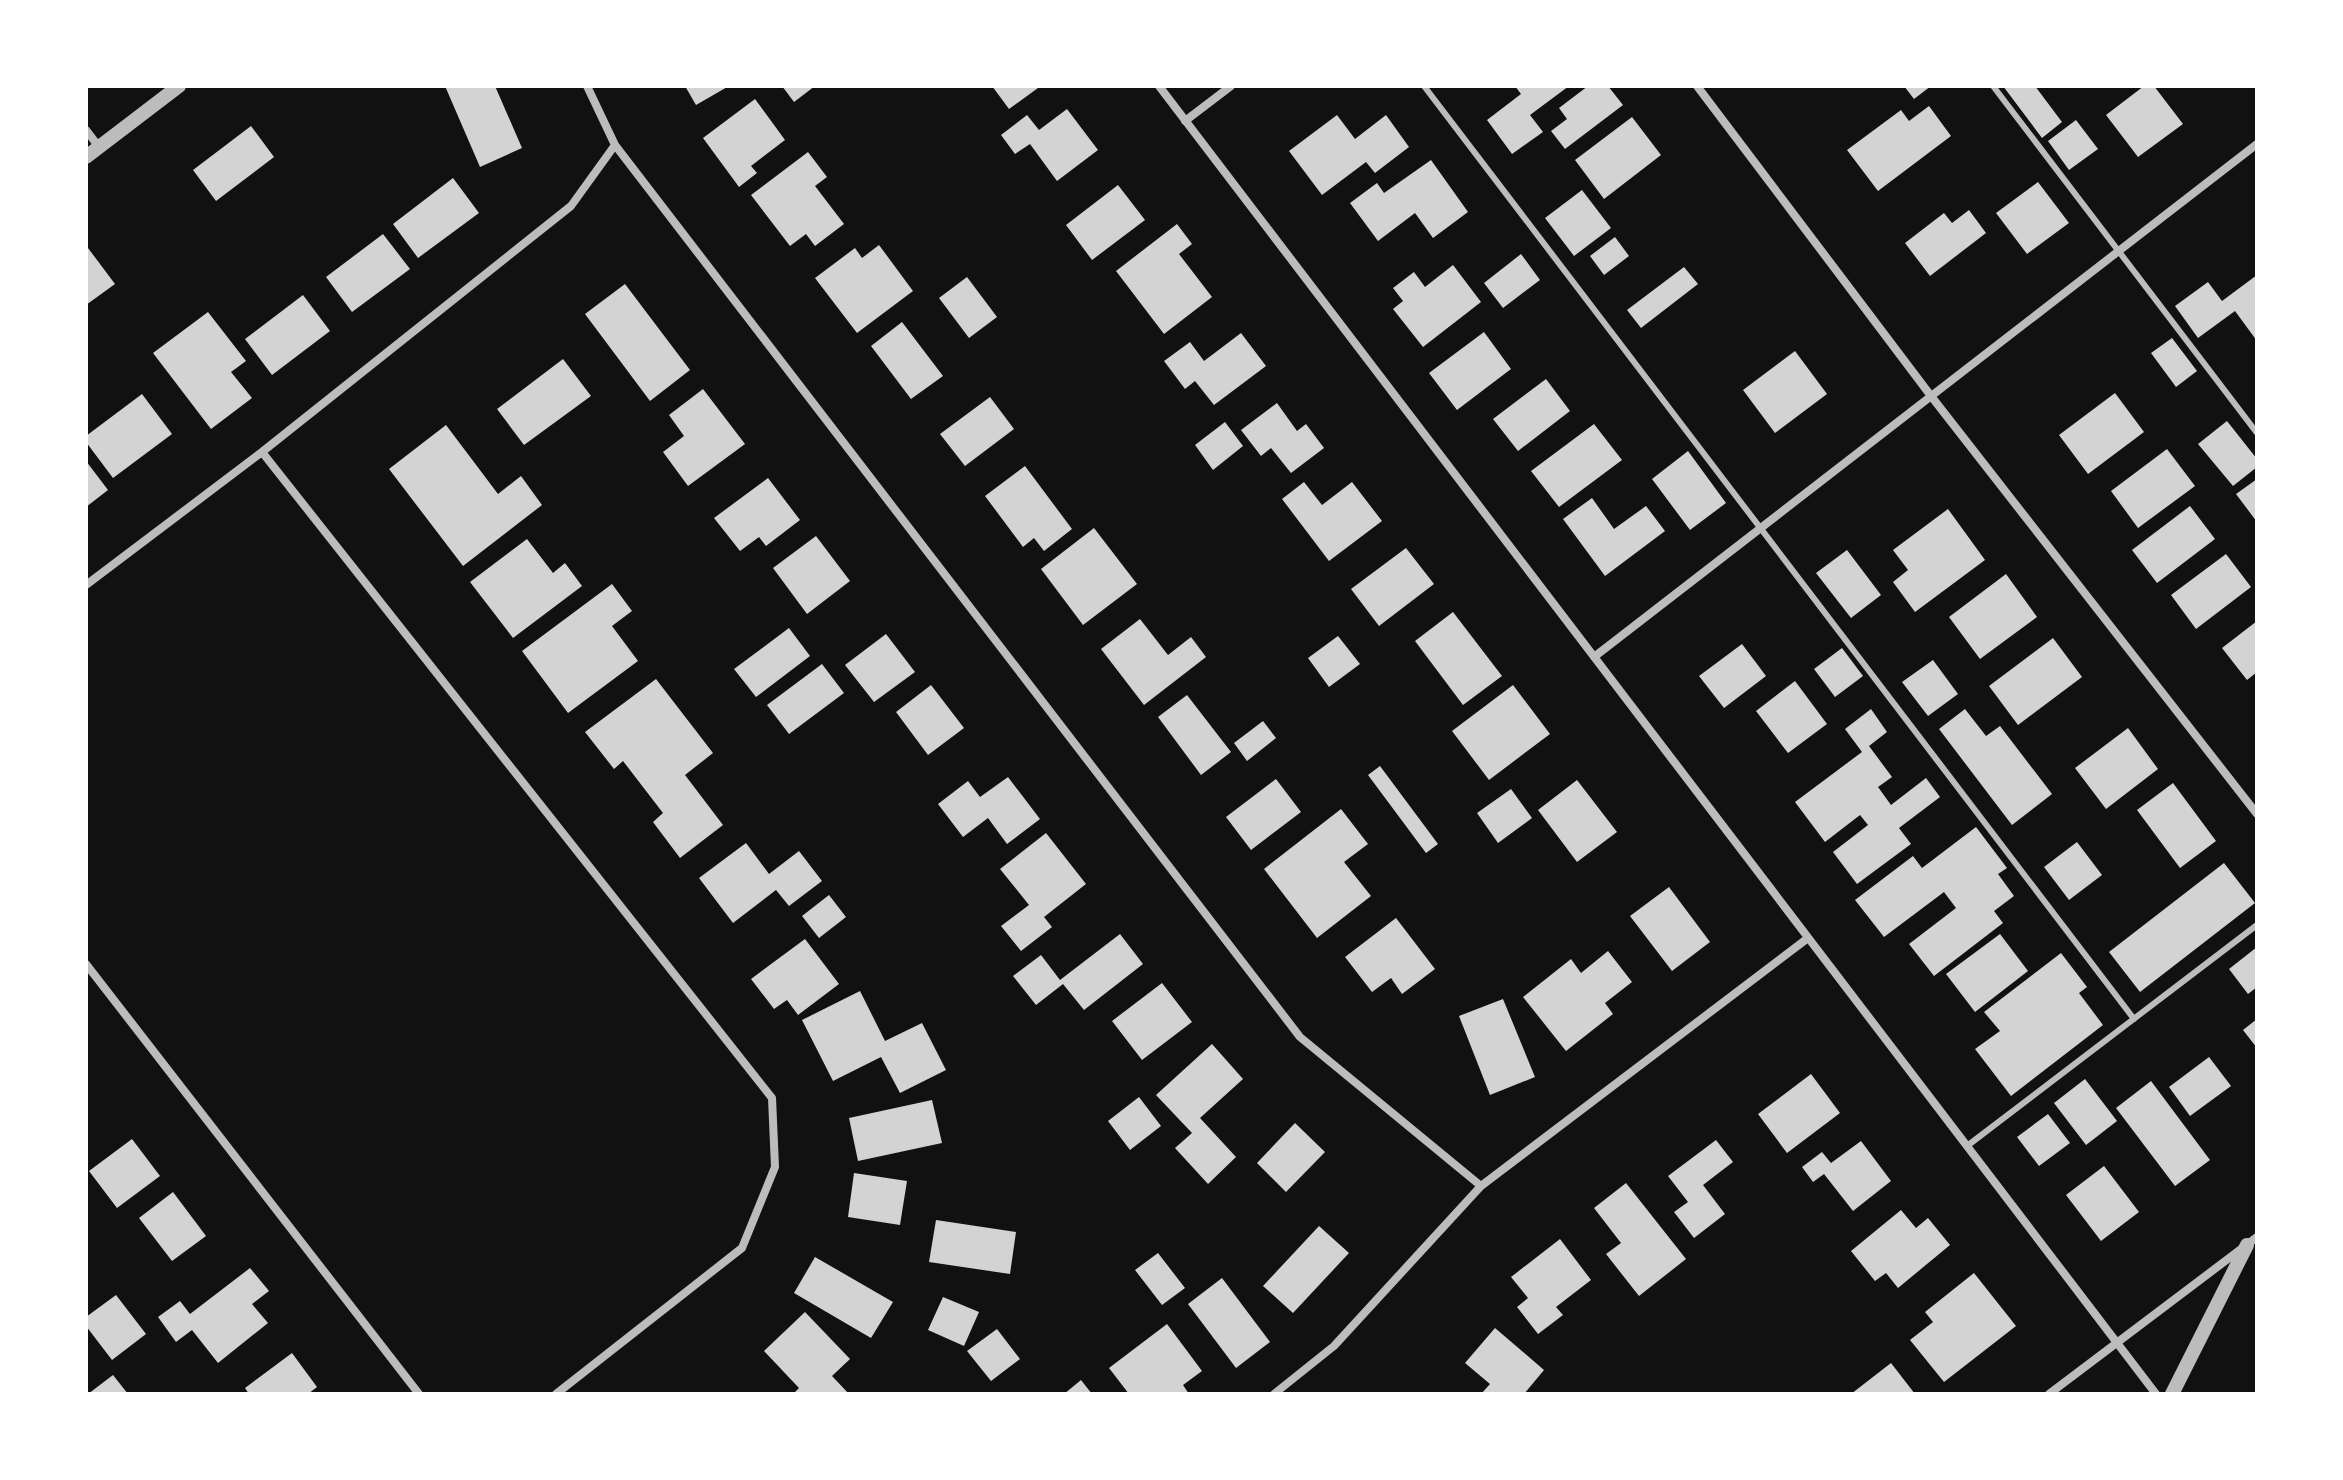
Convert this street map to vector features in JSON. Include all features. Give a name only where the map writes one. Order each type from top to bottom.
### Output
[{"type":"street","points":[[86,157],[179,86]]},
{"type":"street","points":[[587,86],[615,145],[1300,1037],[1481,1186]]},
{"type":"street","points":[[1159,86],[2156,1394]]},
{"type":"street","points":[[1185,121],[1231,86]]},
{"type":"street","points":[[1697,86],[1931,396],[2257,814]]},
{"type":"street","points":[[86,130],[99,147]]},
{"type":"street","points":[[1594,657],[2257,144]]},
{"type":"street","points":[[86,585],[262,452],[571,206],[615,145]]},
{"type":"street","points":[[262,452],[772,1098],[775,1167],[742,1248],[556,1394]]},
{"type":"street","points":[[1274,1394],[1334,1346],[1481,1186],[1808,938]]},
{"type":"street","points":[[86,964],[419,1394]]},
{"type":"street","points":[[2049,1394],[2252,1241]]},
{"type":"street","points":[[2172,1394],[2252,1241]]},
{"type":"lane","points":[[1424,86],[2134,1019]]},
{"type":"lane","points":[[1993,86],[2257,433]]},
{"type":"lane","points":[[1967,1146],[2257,925]]},
{"type":"building","points":[[445,86],[495,86],[522,148],[480,167]]},
{"type":"building","points":[[685,86],[729,86],[696,105]]},
{"type":"building","points":[[782,86],[815,86],[794,102]]},
{"type":"building","points":[[992,86],[1037,86],[1038,88],[1009,109]]},
{"type":"building","points":[[1515,86],[1569,86],[1530,115],[1543,132],[1512,154],[1487,120],[1521,94]]},
{"type":"building","points":[[1588,86],[1608,86],[1623,105],[1565,149],[1551,131],[1567,119],[1559,108]]},
{"type":"building","points":[[1904,86],[1931,86],[1914,99]]},
{"type":"building","points":[[2003,86],[2035,86],[2062,122],[2042,138]]},
{"type":"building","points":[[2144,86],[2154,86],[2183,124],[2138,157],[2106,115]]},
{"type":"building","points":[[755,99],[785,140],[751,166],[757,173],[739,187],[703,138]]},
{"type":"building","points":[[1929,106],[1951,136],[1878,191],[1847,150],[1901,110],[1909,121]]},
{"type":"building","points":[[1067,109],[1098,150],[1057,181],[1030,144],[1015,154],[1001,135],[1027,115],[1039,130]]},
{"type":"building","points":[[1337,115],[1355,139],[1386,115],[1409,147],[1375,173],[1366,162],[1322,195],[1289,151]]},
{"type":"building","points":[[1632,117],[1661,155],[1604,199],[1575,160]]},
{"type":"building","points":[[2076,120],[2098,149],[2069,170],[2048,141]]},
{"type":"building","points":[[251,126],[274,157],[216,201],[193,170]]},
{"type":"building","points":[[808,152],[827,177],[815,186],[844,224],[815,246],[806,234],[790,246],[751,195]]},
{"type":"building","points":[[1431,160],[1468,212],[1433,238],[1415,213],[1378,241],[1350,203],[1377,183],[1384,193]]},
{"type":"building","points":[[453,178],[479,213],[418,258],[393,224]]},
{"type":"building","points":[[2038,182],[2069,223],[2027,254],[1996,213]]},
{"type":"building","points":[[1118,185],[1145,220],[1092,260],[1066,225]]},
{"type":"building","points":[[1582,190],[1611,228],[1574,256],[1545,218]]},
{"type":"building","points":[[1969,210],[1986,233],[1930,276],[1905,243],[1944,213],[1952,223]]},
{"type":"building","points":[[1177,224],[1192,244],[1179,254],[1212,297],[1164,334],[1116,271]]},
{"type":"building","points":[[383,234],[410,269],[352,312],[326,277]]},
{"type":"building","points":[[1615,237],[1629,256],[1604,275],[1590,256]]},
{"type":"building","points":[[879,245],[913,291],[857,333],[815,278],[855,248],[862,258]]},
{"type":"building","points":[[88,248],[115,284],[86,305],[86,250]]},
{"type":"building","points":[[1521,254],[1540,280],[1503,308],[1484,283]]},
{"type":"building","points":[[1453,265],[1481,302],[1423,347],[1393,309],[1403,301],[1393,288],[1414,272],[1425,287]]},
{"type":"building","points":[[1684,267],[1698,284],[1641,328],[1627,310]]},
{"type":"building","points":[[2257,275],[2257,341],[2235,311],[2198,338],[2175,306],[2208,282],[2222,301]]},
{"type":"building","points":[[967,277],[997,317],[969,338],[939,298]]},
{"type":"building","points":[[625,284],[690,370],[650,401],[585,314]]},
{"type":"building","points":[[303,295],[330,331],[272,375],[245,339]]},
{"type":"building","points":[[208,312],[246,361],[231,372],[252,398],[211,429],[153,353]]},
{"type":"building","points":[[902,322],[943,376],[911,399],[871,346]]},
{"type":"building","points":[[1484,332],[1511,369],[1457,410],[1429,373]]},
{"type":"building","points":[[1241,333],[1266,366],[1214,405],[1195,381],[1185,389],[1164,361],[1190,342],[1204,361]]},
{"type":"building","points":[[2172,338],[2197,371],[2176,387],[2151,353]]},
{"type":"building","points":[[1795,351],[1827,394],[1775,433],[1743,390]]},
{"type":"building","points":[[563,359],[591,396],[524,445],[497,409]]},
{"type":"building","points":[[1546,379],[1570,411],[1518,451],[1493,419]]},
{"type":"building","points":[[703,389],[745,444],[688,486],[663,452],[684,436],[669,415]]},
{"type":"building","points":[[2115,393],[2144,432],[2088,474],[2059,435]]},
{"type":"building","points":[[142,394],[172,434],[113,478],[86,442],[86,436]]},
{"type":"building","points":[[990,397],[1014,429],[965,466],[940,434]]},
{"type":"building","points":[[1277,403],[1297,431],[1306,424],[1324,448],[1291,473],[1271,448],[1261,456],[1241,430]]},
{"type":"building","points":[[2227,421],[2257,459],[2257,467],[2233,486],[2198,444]]},
{"type":"building","points":[[1225,422],[1243,446],[1213,470],[1195,445]]},
{"type":"building","points":[[1594,424],[1622,460],[1559,507],[1531,471]]},
{"type":"building","points":[[446,425],[498,494],[521,476],[542,505],[463,566],[389,469]]},
{"type":"building","points":[[2167,449],[2195,486],[2138,528],[2111,491]]},
{"type":"building","points":[[1688,451],[1726,503],[1690,530],[1652,479]]},
{"type":"building","points":[[86,461],[108,490],[86,507]]},
{"type":"building","points":[[1025,466],[1072,529],[1044,551],[1034,538],[1023,547],[985,496]]},
{"type":"building","points":[[768,478],[800,520],[766,546],[759,537],[740,551],[714,518]]},
{"type":"building","points":[[2257,479],[2257,522],[2236,494]]},
{"type":"building","points":[[1304,482],[1322,505],[1352,482],[1382,521],[1329,561],[1282,499]]},
{"type":"building","points":[[1592,498],[1614,529],[1646,506],[1665,531],[1605,576],[1563,519]]},
{"type":"building","points":[[2190,506],[2215,539],[2157,583],[2132,550]]},
{"type":"building","points":[[1948,509],[1985,560],[1915,612],[1893,582],[1908,570],[1893,550]]},
{"type":"building","points":[[1094,528],[1137,584],[1083,625],[1041,569]]},
{"type":"building","points":[[816,536],[850,581],[807,614],[773,568]]},
{"type":"building","points":[[527,539],[553,573],[565,563],[582,586],[513,638],[470,582]]},
{"type":"building","points":[[1406,548],[1434,584],[1379,626],[1351,589]]},
{"type":"building","points":[[1847,550],[1881,595],[1851,618],[1816,573]]},
{"type":"building","points":[[2226,554],[2251,587],[2196,629],[2171,595]]},
{"type":"building","points":[[2006,574],[2037,617],[1980,659],[1949,617]]},
{"type":"building","points":[[612,584],[632,611],[612,626],[638,661],[568,713],[522,651]]},
{"type":"building","points":[[1453,612],[1502,676],[1463,705],[1415,641]]},
{"type":"building","points":[[1140,619],[1168,655],[1191,637],[1206,657],[1144,705],[1101,649]]},
{"type":"building","points":[[2257,621],[2257,672],[2247,680],[2222,648]]},
{"type":"building","points":[[789,628],[810,656],[756,697],[734,669]]},
{"type":"building","points":[[886,634],[915,672],[874,702],[845,665]]},
{"type":"building","points":[[1338,636],[1360,664],[1329,687],[1308,658]]},
{"type":"building","points":[[2053,638],[2082,677],[2018,725],[1989,686]]},
{"type":"building","points":[[1742,644],[1766,676],[1724,708],[1699,676]]},
{"type":"building","points":[[1842,648],[1863,676],[1835,697],[1814,669]]},
{"type":"building","points":[[1933,660],[1958,694],[1928,716],[1902,682]]},
{"type":"building","points":[[822,664],[844,693],[789,734],[767,705]]},
{"type":"building","points":[[656,679],[713,753],[685,775],[723,825],[680,858],[653,822],[663,813],[623,761],[614,769],[585,732]]},
{"type":"building","points":[[1795,681],[1827,724],[1788,753],[1756,711]]},
{"type":"building","points":[[931,685],[964,728],[928,755],[896,712]]},
{"type":"building","points":[[1513,685],[1550,734],[1489,780],[1452,731]]},
{"type":"building","points":[[1187,695],[1231,752],[1201,775],[1158,717]]},
{"type":"building","points":[[1871,709],[1887,732],[1869,746],[1892,777],[1878,787],[1891,805],[1926,778],[1940,797],[1899,828],[1911,844],[1857,884],[1833,852],[1868,825],[1860,815],[1825,842],[1795,802],[1862,752],[1845,729]]},
{"type":"building","points":[[1965,709],[1986,736],[2000,726],[2052,794],[2012,825],[1939,729]]},
{"type":"building","points":[[1263,721],[1276,738],[1247,761],[1234,743]]},
{"type":"building","points":[[2128,728],[2158,769],[2106,809],[2075,768]]},
{"type":"building","points":[[1380,766],[1438,844],[1426,853],[1368,775]]},
{"type":"building","points":[[1008,777],[1040,819],[1007,844],[988,818],[963,837],[938,804],[968,781],[980,797]]},
{"type":"building","points":[[1276,779],[1301,812],[1251,850],[1226,817]]},
{"type":"building","points":[[1577,780],[1617,832],[1577,862],[1538,810]]},
{"type":"building","points":[[2173,783],[2216,841],[2180,868],[2137,810]]},
{"type":"building","points":[[1511,789],[1532,818],[1498,843],[1477,813]]},
{"type":"building","points":[[1341,809],[1368,844],[1344,862],[1371,896],[1317,938],[1264,869]]},
{"type":"building","points":[[1976,827],[2007,868],[1998,874],[2014,896],[1994,911],[2003,923],[1934,976],[1909,944],[1956,908],[1944,892],[1884,937],[1855,900],[1913,856],[1922,868]]},
{"type":"building","points":[[1046,833],[1086,884],[1044,917],[1052,927],[1021,951],[1001,926],[1029,905],[1000,869]]},
{"type":"building","points":[[2077,842],[2102,875],[2069,900],[2044,867]]},
{"type":"building","points":[[746,843],[769,874],[799,851],[822,881],[789,906],[776,890],[733,923],[699,878]]},
{"type":"building","points":[[2224,863],[2255,903],[2140,992],[2109,952]]},
{"type":"building","points":[[1669,887],[1710,942],[1672,971],[1630,916]]},
{"type":"building","points":[[829,895],[846,917],[819,938],[802,916]]},
{"type":"building","points":[[1396,918],[1435,969],[1402,994],[1391,978],[1372,992],[1345,957]]},
{"type":"building","points":[[1120,934],[1143,964],[1084,1010],[1063,984],[1036,1005],[1013,976],[1041,955],[1060,980]]},
{"type":"building","points":[[2000,934],[2028,971],[1975,1012],[1946,974]]},
{"type":"building","points":[[805,939],[839,984],[798,1015],[787,1000],[774,1009],[751,979]]},
{"type":"building","points":[[2257,947],[2257,987],[2248,994],[2229,969]]},
{"type":"building","points":[[1608,951],[1632,982],[1605,1003],[1613,1014],[1566,1051],[1523,997],[1571,959],[1581,973]]},
{"type":"building","points":[[2061,953],[2087,987],[2079,993],[2103,1025],[2011,1096],[1975,1049],[2000,1031],[1984,1012]]},
{"type":"building","points":[[1162,983],[1192,1022],[1142,1060],[1112,1021]]},
{"type":"building","points":[[860,991],[885,1041],[922,1023],[946,1070],[900,1093],[881,1057],[833,1081],[802,1020]]},
{"type":"building","points":[[1503,999],[1535,1077],[1490,1095],[1459,1016]]},
{"type":"building","points":[[2257,1019],[2257,1048],[2243,1030]]},
{"type":"building","points":[[1212,1044],[1243,1079],[1200,1118],[1236,1157],[1208,1184],[1175,1148],[1192,1133],[1156,1095]]},
{"type":"building","points":[[2209,1057],[2231,1086],[2190,1116],[2169,1087]]},
{"type":"building","points":[[1811,1074],[1840,1113],[1787,1153],[1758,1114]]},
{"type":"building","points":[[2085,1079],[2117,1121],[2086,1145],[2054,1103]]},
{"type":"building","points":[[2151,1081],[2210,1160],[2175,1186],[2116,1108]]},
{"type":"building","points":[[1139,1097],[1161,1126],[1130,1150],[1108,1121]]},
{"type":"building","points":[[932,1100],[942,1143],[858,1161],[849,1118]]},
{"type":"building","points":[[2048,1114],[2070,1143],[2039,1166],[2017,1137]]},
{"type":"building","points":[[1295,1123],[1325,1152],[1286,1192],[1257,1163]]},
{"type":"building","points":[[132,1139],[160,1176],[117,1208],[89,1171]]},
{"type":"building","points":[[1716,1140],[1733,1162],[1703,1185],[1725,1214],[1694,1238],[1674,1212],[1688,1202],[1668,1176]]},
{"type":"building","points":[[1861,1141],[1891,1181],[1853,1211],[1824,1174],[1813,1182],[1802,1167],[1822,1152],[1831,1163]]},
{"type":"building","points":[[2104,1166],[2139,1212],[2101,1241],[2066,1195]]},
{"type":"building","points":[[854,1173],[907,1181],[900,1225],[848,1217]]},
{"type":"building","points":[[1626,1183],[1686,1259],[1639,1296],[1606,1254],[1621,1243],[1594,1208]]},
{"type":"building","points":[[173,1192],[206,1236],[172,1261],[139,1218]]},
{"type":"building","points":[[1901,1210],[1916,1228],[1928,1218],[1950,1245],[1898,1288],[1886,1273],[1875,1281],[1851,1251]]},
{"type":"building","points":[[936,1220],[1016,1232],[1010,1274],[929,1262]]},
{"type":"building","points":[[1319,1226],[1349,1253],[1293,1313],[1263,1286]]},
{"type":"building","points":[[1560,1239],[1591,1280],[1556,1307],[1563,1315],[1538,1334],[1517,1307],[1528,1298],[1511,1277]]},
{"type":"building","points":[[1158,1253],[1185,1288],[1162,1305],[1135,1270]]},
{"type":"building","points":[[815,1257],[893,1302],[871,1338],[794,1293]]},
{"type":"building","points":[[250,1268],[269,1291],[252,1304],[268,1323],[218,1363],[192,1330],[176,1342],[158,1317],[180,1301],[190,1314]]},
{"type":"building","points":[[1974,1273],[2016,1326],[1944,1382],[1910,1340],[1933,1322],[1925,1312]]},
{"type":"building","points":[[1222,1278],[1270,1342],[1236,1368],[1188,1304]]},
{"type":"building","points":[[116,1295],[146,1334],[112,1360],[86,1326],[86,1317]]},
{"type":"building","points":[[943,1297],[979,1312],[964,1346],[928,1330]]},
{"type":"building","points":[[805,1312],[850,1359],[832,1376],[849,1394],[793,1394],[799,1388],[764,1351]]},
{"type":"building","points":[[1167,1324],[1202,1371],[1183,1385],[1189,1394],[1129,1394],[1109,1368]]},
{"type":"building","points":[[1495,1328],[1544,1370],[1524,1394],[1481,1394],[1490,1384],[1465,1363]]},
{"type":"building","points":[[997,1329],[1020,1359],[991,1381],[967,1351]]},
{"type":"building","points":[[292,1353],[317,1387],[308,1394],[249,1394],[245,1388]]},
{"type":"building","points":[[1891,1363],[1915,1394],[1851,1394]]},
{"type":"building","points":[[113,1375],[128,1394],[88,1394]]},
{"type":"building","points":[[1081,1380],[1092,1394],[1064,1394]]}]
